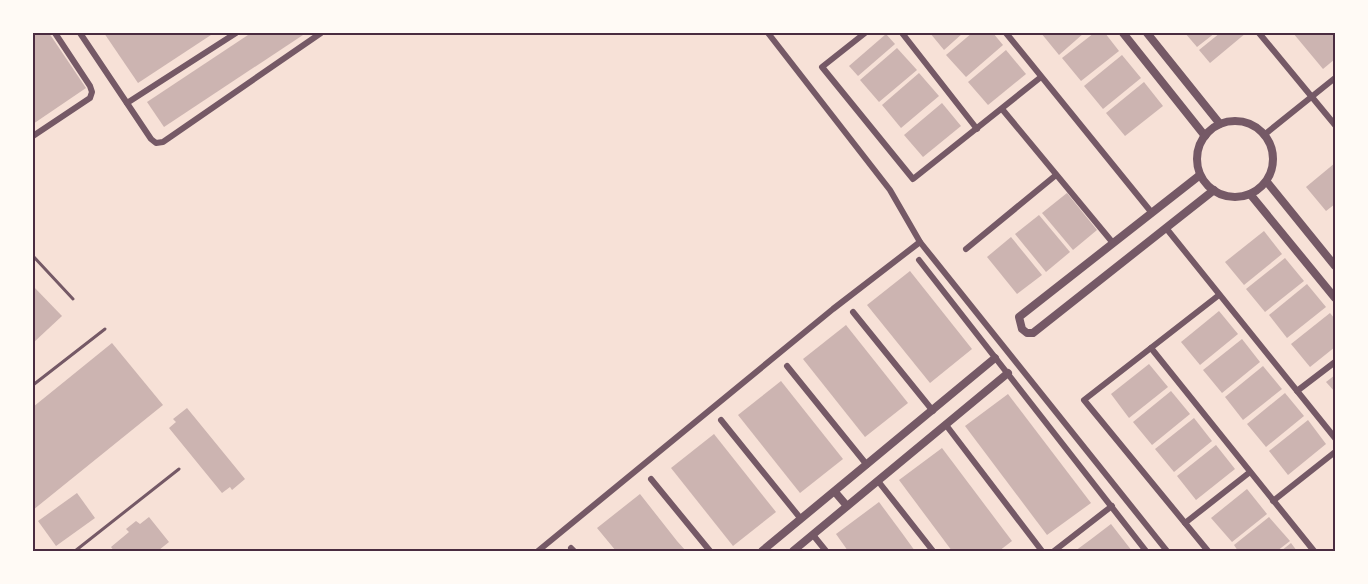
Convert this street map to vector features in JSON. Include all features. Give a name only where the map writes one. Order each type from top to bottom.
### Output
[{"type":"street","points":[[33,136],[90,98],[92,92],[55,33]]},
{"type":"street","points":[[81,33],[151,139],[156,143],[163,142],[321,33]]},
{"type":"street","points":[[128,103],[236,33]]},
{"type":"street","points":[[768,33],[890,190],[920,242],[1167,551]]},
{"type":"street","points":[[865,33],[822,67],[913,179],[1041,76]]},
{"type":"street","points":[[902,33],[977,129]]},
{"type":"street","points":[[1123,33],[1205,136]]},
{"type":"street","points":[[1147,33],[1220,124]]},
{"type":"street","points":[[1259,33],[1335,125]]},
{"type":"street","points":[[1009,34],[1152,213]]},
{"type":"street","points":[[1264,135],[1335,78]]},
{"type":"street","points":[[1002,109],[1113,243]]},
{"type":"street","points":[[1239,121],[1257,128],[1264,135],[1273,152],[1273,162],[1267,182],[1250,194],[1236,197],[1226,196],[1214,190],[1200,175],[1198,151],[1205,136],[1220,124],[1239,121]]},
{"type":"street","points":[[966,249],[1056,175]]},
{"type":"street","points":[[1200,175],[1019,317],[1022,329],[1027,333],[1033,333],[1214,190]]},
{"type":"street","points":[[1267,182],[1335,266]]},
{"type":"street","points":[[1250,194],[1335,298]]},
{"type":"street","points":[[1166,228],[1335,438]]},
{"type":"street","points":[[538,551],[833,309],[920,242]]},
{"type":"street","points":[[919,260],[1146,551]]},
{"type":"street","points":[[1208,551],[1084,400],[1219,295]]},
{"type":"street","points":[[853,312],[933,411]]},
{"type":"street","points":[[1151,348],[1314,551]]},
{"type":"street","points":[[762,551],[995,358]]},
{"type":"street","points":[[1297,391],[1335,362]]},
{"type":"street","points":[[787,366],[867,465]]},
{"type":"street","points":[[793,551],[1008,373]]},
{"type":"street","points":[[721,420],[801,519]]},
{"type":"street","points":[[946,425],[1042,551]]},
{"type":"street","points":[[1273,501],[1335,452]]},
{"type":"street","points":[[1185,523],[1250,472]]},
{"type":"street","points":[[651,479],[710,551]]},
{"type":"street","points":[[878,481],[933,551]]},
{"type":"street","points":[[835,492],[847,506]]},
{"type":"street","points":[[1054,551],[1112,506]]},
{"type":"street","points":[[813,535],[826,551]]},
{"type":"lane","points":[[33,256],[73,299]]},
{"type":"lane","points":[[33,385],[105,328]]},
{"type":"lane","points":[[75,551],[179,470]]},
{"type":"building","points":[[33,33],[49,33],[86,88],[33,124]]},
{"type":"building","points":[[104,33],[214,33],[138,83]]},
{"type":"building","points":[[251,33],[306,33],[164,127],[147,102]]},
{"type":"building","points":[[930,33],[963,33],[944,50]]},
{"type":"building","points":[[972,33],[993,33],[1003,45],[966,77],[946,55]]},
{"type":"building","points":[[1041,33],[1084,33],[1059,55]]},
{"type":"building","points":[[1094,33],[1105,33],[1119,51],[1081,81],[1062,58]]},
{"type":"building","points":[[1185,33],[1215,33],[1197,47]]},
{"type":"building","points":[[1220,33],[1246,33],[1210,63],[1199,50]]},
{"type":"building","points":[[1293,33],[1335,33],[1335,59],[1323,69]]},
{"type":"building","points":[[886,34],[895,44],[858,76],[849,66]]},
{"type":"building","points":[[897,48],[917,70],[879,102],[860,80]]},
{"type":"building","points":[[1006,50],[1026,74],[988,105],[968,82]]},
{"type":"building","points":[[1122,55],[1141,78],[1103,109],[1084,86]]},
{"type":"building","points":[[919,73],[939,96],[901,128],[882,105]]},
{"type":"building","points":[[1144,82],[1163,106],[1125,136],[1106,113]]},
{"type":"building","points":[[942,103],[961,126],[923,157],[904,135]]},
{"type":"building","points":[[1335,163],[1335,204],[1326,211],[1306,187]]},
{"type":"building","points":[[1067,193],[1097,230],[1073,250],[1042,213]]},
{"type":"building","points":[[1039,215],[1070,252],[1046,272],[1015,234]]},
{"type":"building","points":[[1264,231],[1282,254],[1244,285],[1225,262]]},
{"type":"building","points":[[1011,237],[1042,275],[1017,294],[987,257]]},
{"type":"building","points":[[1285,258],[1304,281],[1265,312],[1246,289]]},
{"type":"building","points":[[910,271],[972,349],[930,383],[867,305]]},
{"type":"building","points":[[1307,284],[1326,307],[1287,338],[1269,315]]},
{"type":"building","points":[[33,286],[62,316],[33,343]]},
{"type":"building","points":[[1219,311],[1238,334],[1200,365],[1181,342]]},
{"type":"building","points":[[1330,313],[1335,319],[1335,347],[1310,367],[1291,344]]},
{"type":"building","points":[[846,325],[908,403],[865,437],[803,359]]},
{"type":"building","points":[[1242,339],[1260,362],[1222,393],[1203,370]]},
{"type":"building","points":[[112,343],[163,405],[33,510],[33,407]]},
{"type":"building","points":[[1149,364],[1168,387],[1129,418],[1111,394]]},
{"type":"building","points":[[1263,366],[1282,389],[1243,420],[1225,397]]},
{"type":"building","points":[[1335,375],[1335,392],[1326,382]]},
{"type":"building","points":[[781,381],[843,459],[800,493],[738,415]]},
{"type":"building","points":[[1171,391],[1190,414],[1152,445],[1133,422]]},
{"type":"building","points":[[1285,393],[1304,416],[1266,447],[1247,424]]},
{"type":"building","points":[[1008,394],[1091,503],[1047,535],[965,426]]},
{"type":"building","points":[[187,408],[245,479],[232,490],[230,487],[222,493],[169,428],[176,422],[173,419]]},
{"type":"building","points":[[1194,418],[1212,441],[1174,472],[1155,449]]},
{"type":"building","points":[[1308,420],[1326,444],[1288,475],[1269,451]]},
{"type":"building","points":[[714,434],[776,512],[733,546],[671,468]]},
{"type":"building","points":[[1216,445],[1235,469],[1196,500],[1177,476]]},
{"type":"building","points":[[942,448],[1012,541],[999,551],[952,551],[899,480]]},
{"type":"building","points":[[1247,489],[1267,514],[1232,542],[1211,518]]},
{"type":"building","points":[[77,493],[95,518],[56,546],[38,521]]},
{"type":"building","points":[[640,494],[686,551],[616,551],[597,528]]},
{"type":"building","points":[[879,502],[915,551],[848,551],[836,534]]},
{"type":"building","points":[[149,517],[169,542],[159,550],[161,551],[114,551],[111,547],[129,532],[126,529],[136,521],[140,524]]},
{"type":"building","points":[[1269,517],[1290,541],[1277,551],[1238,551],[1234,545]]},
{"type":"building","points":[[1111,524],[1132,551],[1075,551],[1090,540]]},
{"type":"building","points":[[1291,543],[1297,551],[1281,551]]}]
